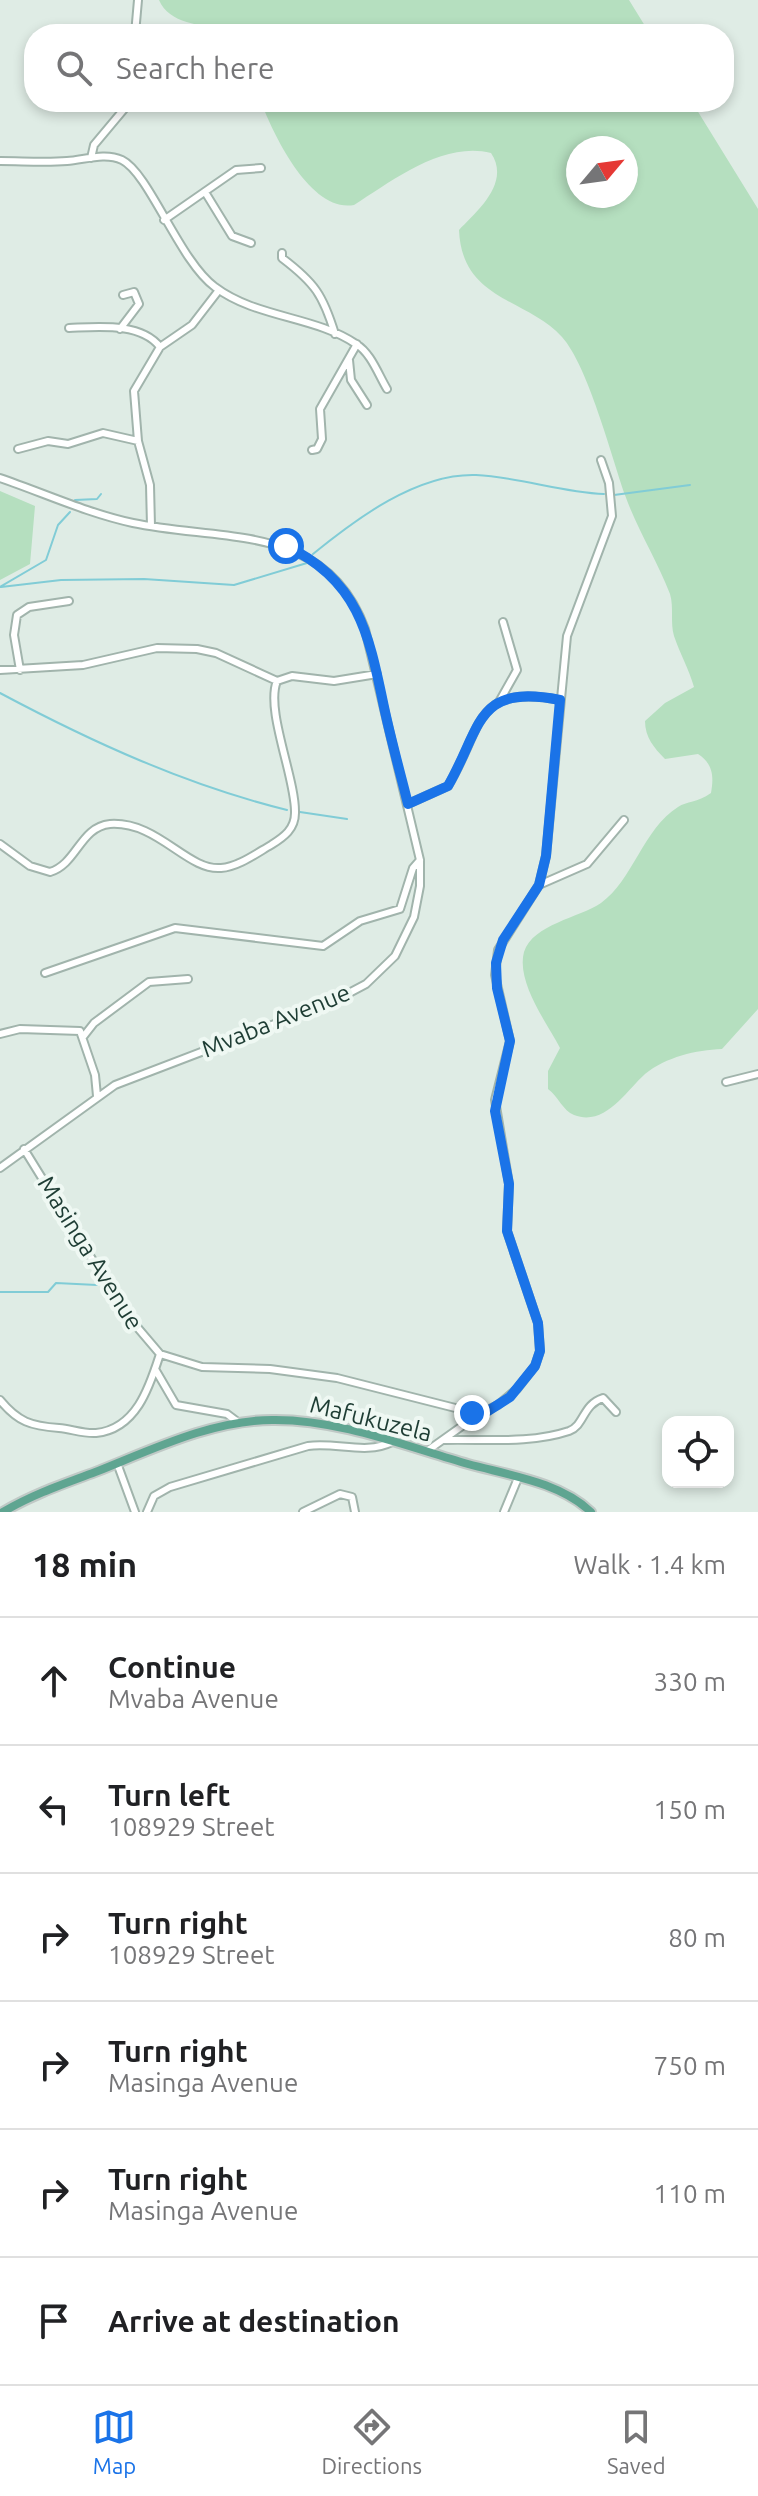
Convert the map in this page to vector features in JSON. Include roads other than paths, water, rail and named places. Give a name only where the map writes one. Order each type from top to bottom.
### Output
[{"type":"main road","name":"Mafukuzela","points":[[3,1512],[34,1495],[117,1463],[239,1423],[303,1421],[392,1442],[518,1478],[570,1496],[591,1512]]},
{"type":"street","points":[[136,24],[138,0]]},
{"type":"street","points":[[91,158],[94,145],[122,112]]},
{"type":"street","points":[[0,161],[116,158],[133,168],[195,266],[219,290],[266,311],[357,344],[370,359],[387,389]]},
{"type":"street","points":[[164,220],[236,170],[261,168]]},
{"type":"street","points":[[205,192],[232,236],[251,243]]},
{"type":"street","points":[[282,253],[282,258],[307,275],[317,288],[335,334]]},
{"type":"street","points":[[151,526],[150,485],[138,441],[134,391],[160,347],[192,325],[219,290]]},
{"type":"street","points":[[120,329],[139,304],[134,292],[123,295]]},
{"type":"street","points":[[69,328],[120,329],[151,337],[160,347]]},
{"type":"street","points":[[312,450],[322,439],[320,409],[357,344]]},
{"type":"street","points":[[350,357],[351,380],[367,405]]},
{"type":"street","points":[[18,449],[48,441],[68,444],[103,433],[138,441]]},
{"type":"street","points":[[426,1452],[479,1414],[510,1397],[535,1366],[540,1351],[538,1323],[507,1231],[509,1184],[495,1111],[510,1041],[497,988],[498,950],[539,885],[550,824],[567,636],[612,516],[609,483],[601,460]]},
{"type":"street","name":"Mvaba Avenue","points":[[0,478],[98,514],[151,526],[262,540],[309,558],[332,576],[357,608],[377,674],[420,860],[419,900],[410,929],[395,956],[366,984],[332,1002],[137,1076],[97,1096],[0,1168]]},
{"type":"street","points":[[20,670],[14,635],[17,615],[29,607],[69,601]]},
{"type":"street","points":[[408,804],[448,786],[482,717],[499,702],[517,670],[503,622]]},
{"type":"street","points":[[0,670],[83,665],[157,648],[216,653],[277,681],[292,676],[334,681],[377,674]]},
{"type":"street","points":[[0,844],[30,866],[50,872],[64,865],[88,834],[111,824],[139,827],[205,865],[219,868],[274,843],[292,829],[296,811],[275,702],[277,681]]},
{"type":"street","points":[[499,702],[519,696],[560,700]]},
{"type":"street","points":[[539,885],[587,864],[624,820]]},
{"type":"street","points":[[45,973],[175,928],[323,946],[360,921],[398,911],[405,903],[413,868],[420,860]]},
{"type":"street","points":[[83,1037],[94,1023],[149,982],[188,979]]},
{"type":"street","points":[[0,1034],[20,1029],[80,1031],[95,1075],[97,1096]]},
{"type":"street","points":[[726,1082],[758,1074]]},
{"type":"street","name":"Masinga Avenue","points":[[24,1149],[126,1314],[160,1354],[202,1367],[313,1373],[369,1384],[479,1414]]},
{"type":"street","points":[[0,1400],[17,1418],[33,1427],[96,1433],[132,1414],[146,1397],[160,1354]]},
{"type":"street","points":[[155,1369],[176,1405],[227,1414],[239,1423]]},
{"type":"street","points":[[445,1440],[511,1440],[569,1431],[579,1425],[587,1407],[601,1398],[607,1399],[616,1412]]},
{"type":"street","points":[[147,1512],[154,1496],[170,1487],[308,1446],[328,1443],[373,1450],[392,1442]]},
{"type":"street","points":[[117,1463],[135,1512]]},
{"type":"street","points":[[504,1512],[518,1478]]},
{"type":"street","points":[[303,1512],[340,1494],[352,1497],[355,1512]]},
{"type":"waterway","points":[[313,554],[388,501],[410,490],[454,476],[492,476],[604,494]]},
{"type":"waterway","points":[[614,495],[690,485]]},
{"type":"waterway","points":[[75,500],[97,499],[101,494]]},
{"type":"waterway","points":[[0,587],[46,560],[58,525],[70,512]]},
{"type":"waterway","points":[[1,587],[61,580],[144,579],[234,585],[307,563]]},
{"type":"waterway","points":[[0,693],[69,728],[176,775],[287,810]]},
{"type":"waterway","points":[[300,812],[347,819]]},
{"type":"waterway","points":[[0,1292],[48,1292],[56,1283],[97,1285]]},
{"type":"waterway","points":[[113,1287],[145,1331]]}]
